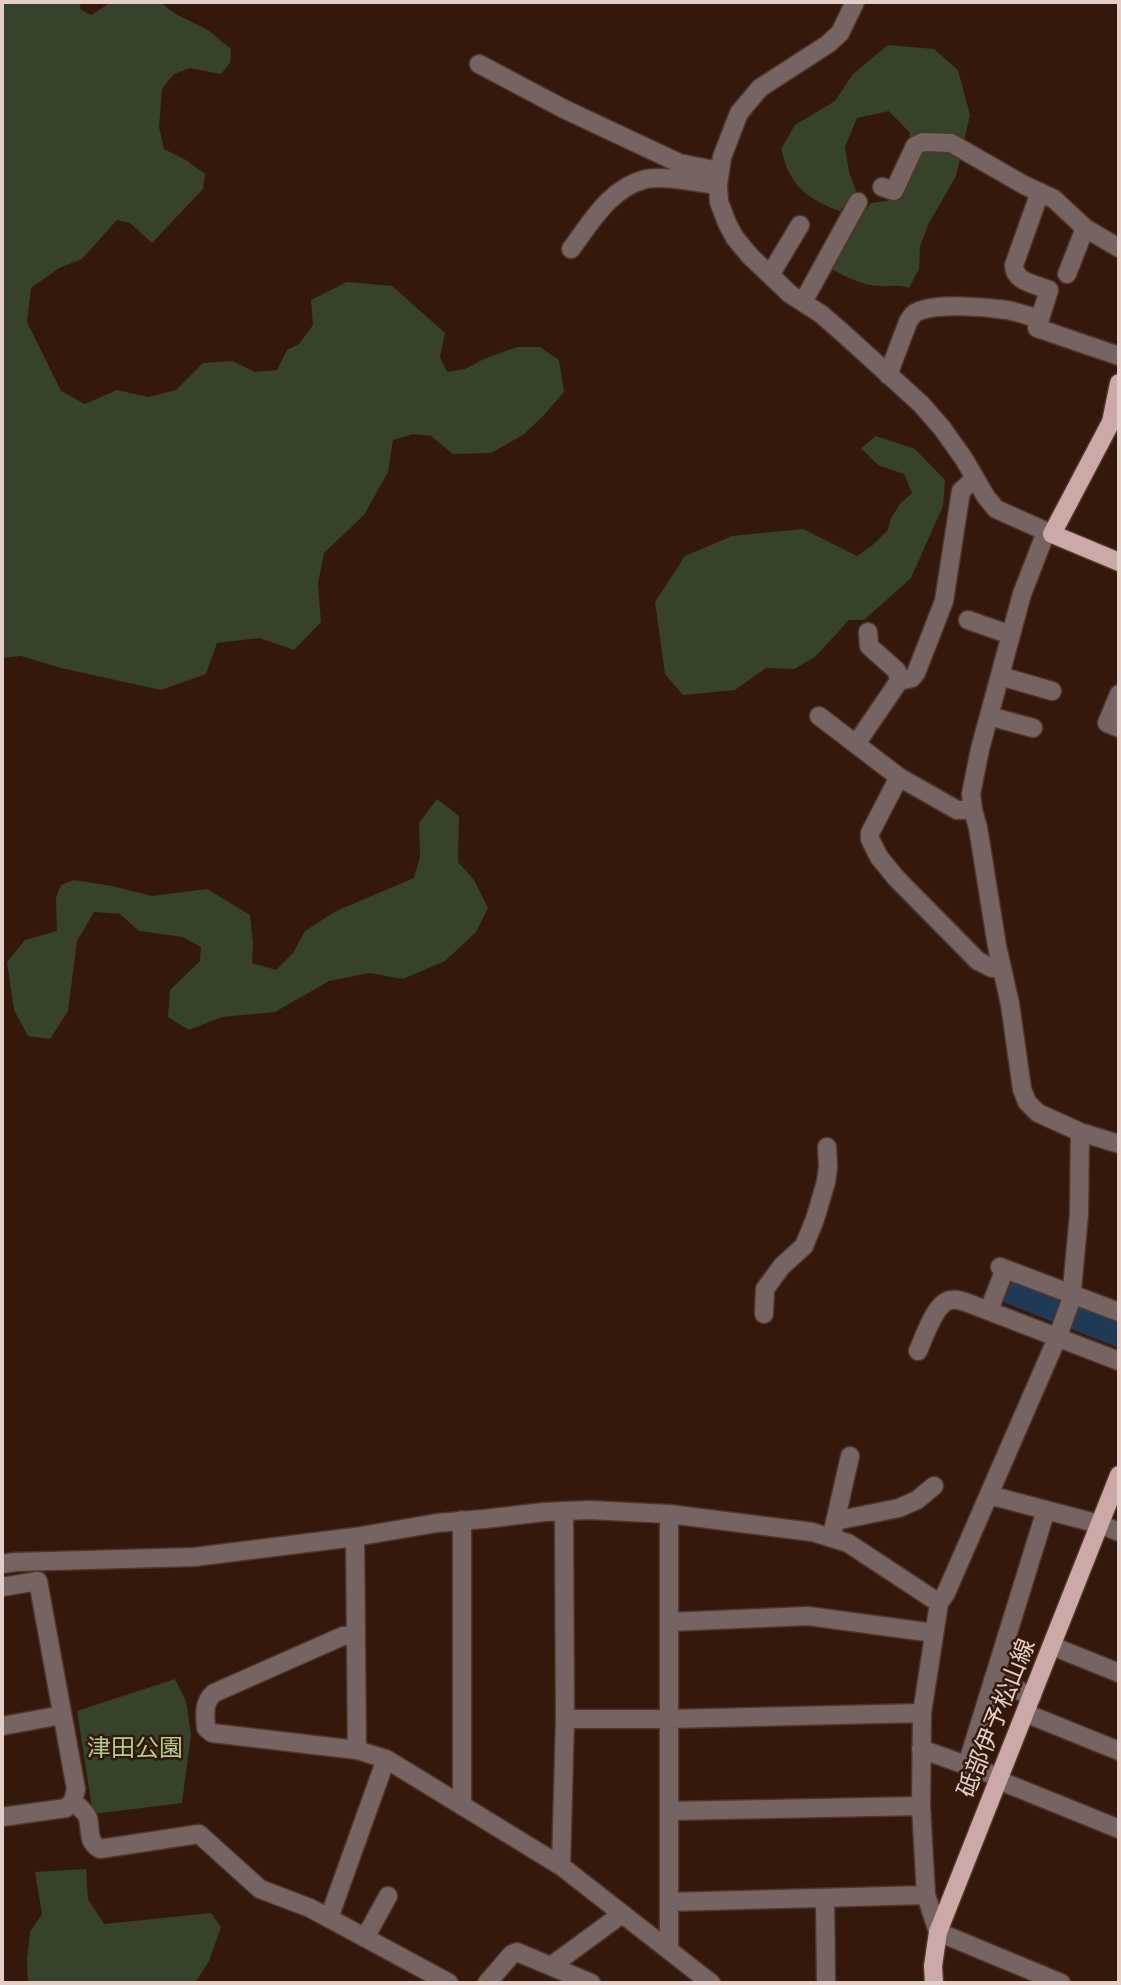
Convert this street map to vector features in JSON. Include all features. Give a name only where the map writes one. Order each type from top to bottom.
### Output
[{"type":"main road","points":[[1119,383],[1111,422],[1049,533],[1119,562]]},
{"type":"main road","name":"砥部伊予松山線","points":[[934,1983],[933,1966],[939,1932],[1119,1475]]},
{"type":"street","points":[[855,2],[840,33],[828,44],[760,88],[748,101],[732,129],[722,157],[719,202],[735,238],[750,256],[790,294],[821,314],[921,404],[942,428],[996,509],[1049,533],[1029,573],[989,716],[971,794],[1010,1004],[1022,1088],[1027,1102],[1038,1113],[1080,1132],[1119,1144]]},
{"type":"street","points":[[479,64],[564,109],[679,163],[719,178]]},
{"type":"street","points":[[882,187],[894,191],[915,146],[923,142],[951,144],[1054,199],[1085,228],[1119,248]]},
{"type":"street","points":[[571,249],[610,198],[627,186],[648,179],[719,178]]},
{"type":"street","points":[[1040,192],[1014,265],[1018,278],[1049,290],[1037,328],[1119,356]]},
{"type":"street","points":[[803,302],[859,202]]},
{"type":"street","points":[[770,275],[800,225]]},
{"type":"street","points":[[1067,274],[1085,228]]},
{"type":"street","points":[[888,375],[911,315],[918,311],[969,307],[1009,310],[1039,319]]},
{"type":"street","points":[[856,744],[899,681],[912,678],[916,673],[944,601],[961,491],[975,478]]},
{"type":"street","points":[[968,620],[1011,635]]},
{"type":"street","points":[[868,632],[869,646],[897,671],[899,681]]},
{"type":"street","points":[[1000,676],[1052,691]]},
{"type":"street","points":[[1119,694],[1107,723],[1119,727]]},
{"type":"street","points":[[819,716],[899,777],[957,810],[973,810]]},
{"type":"street","points":[[989,716],[1033,728]]},
{"type":"street","points":[[899,777],[870,833],[870,839],[879,857],[896,878],[978,961],[992,968],[1002,968]]},
{"type":"street","points":[[1061,1983],[939,1932],[926,1895],[921,1749],[922,1713],[939,1603],[946,1593],[1059,1334],[1071,1297],[1079,1214],[1080,1132]]},
{"type":"street","points":[[764,1314],[765,1289],[782,1266],[804,1247],[816,1219],[826,1182],[827,1147]]},
{"type":"street","points":[[990,1307],[1002,1271],[1119,1312]]},
{"type":"street","points":[[918,1351],[933,1317],[944,1303],[953,1299],[990,1307],[1119,1361]]},
{"type":"street","points":[[833,1530],[850,1456]]},
{"type":"street","points":[[2,1564],[194,1557],[355,1537],[462,1520],[564,1511],[669,1514],[812,1531],[833,1530],[898,1508],[916,1500],[934,1486]]},
{"type":"street","points":[[989,1495],[1100,1524],[1119,1532]]},
{"type":"street","points":[[967,1765],[1046,1510]]},
{"type":"street","points":[[561,1866],[565,1719],[564,1511]]},
{"type":"street","points":[[669,1514],[669,1950]]},
{"type":"street","points":[[461,1806],[462,1520]]},
{"type":"street","points":[[833,1530],[848,1543],[939,1603]]},
{"type":"street","points":[[355,1537],[357,1750]]},
{"type":"street","points":[[2,1817],[66,1808],[73,1801],[76,1789],[38,1581],[44,1562]]},
{"type":"street","points":[[2,1587],[38,1581]]},
{"type":"street","points":[[669,1622],[808,1616],[934,1633]]},
{"type":"street","points":[[356,1635],[343,1636],[214,1693],[208,1698],[205,1707],[206,1728],[212,1733],[357,1750],[386,1759],[561,1866],[711,1983]]},
{"type":"street","points":[[1052,1646],[1119,1673]]},
{"type":"street","points":[[993,1680],[1028,1704],[1119,1751]]},
{"type":"street","points":[[565,1719],[922,1713]]},
{"type":"street","points":[[2,1726],[62,1714]]},
{"type":"street","points":[[921,1749],[967,1765],[1119,1829]]},
{"type":"street","points":[[329,1918],[386,1759]]},
{"type":"street","points":[[73,1801],[88,1815],[90,1838],[94,1846],[100,1849],[199,1834],[261,1889],[297,1902],[449,1983]]},
{"type":"street","points":[[669,1811],[921,1806]]},
{"type":"street","points":[[669,1902],[926,1895]]},
{"type":"street","points":[[365,1938],[388,1896]]},
{"type":"street","points":[[825,1899],[826,1983]]},
{"type":"street","points":[[551,1966],[622,1914]]},
{"type":"street","points":[[486,1983],[512,1954],[517,1952],[591,1983]]},
{"type":"green space","points":[[2,2],[81,2],[80,9],[91,15],[111,2],[161,2],[177,15],[209,31],[231,49],[230,63],[221,74],[190,68],[174,74],[162,89],[159,127],[164,149],[205,174],[203,189],[152,243],[130,223],[117,220],[82,259],[59,268],[31,288],[27,322],[61,391],[85,404],[117,390],[148,397],[176,390],[203,363],[232,361],[255,372],[277,370],[287,350],[299,344],[313,325],[311,300],[347,282],[392,286],[445,333],[440,357],[447,372],[465,369],[517,347],[540,347],[559,360],[564,392],[523,435],[491,453],[453,454],[431,436],[413,434],[393,440],[388,472],[364,515],[324,553],[318,583],[321,622],[294,650],[259,638],[217,643],[206,674],[161,690],[61,668],[21,656],[2,658]]},
{"type":"green space","points":[[888,45],[934,49],[958,70],[970,115],[956,176],[929,223],[920,246],[919,269],[909,288],[867,284],[831,269],[871,203],[894,200],[902,190],[910,133],[889,111],[857,118],[845,147],[849,172],[856,191],[840,211],[819,202],[800,188],[789,173],[781,149],[795,125],[835,101],[853,74]]},
{"type":"green space","points":[[876,436],[915,449],[945,480],[943,506],[911,578],[864,620],[849,620],[815,657],[794,669],[766,668],[735,690],[683,695],[665,674],[655,602],[685,556],[732,536],[803,529],[857,556],[888,530],[891,518],[900,504],[912,493],[904,474],[878,465],[861,448]]},
{"type":"green space","points":[[437,799],[459,816],[458,862],[474,880],[488,908],[476,932],[445,961],[403,979],[369,973],[329,981],[275,1012],[222,1017],[189,1030],[168,1017],[170,990],[200,961],[201,947],[183,937],[139,931],[120,914],[94,912],[77,941],[68,1011],[50,1039],[28,1036],[14,1010],[7,962],[25,940],[57,931],[56,897],[61,885],[74,880],[152,896],[207,889],[250,915],[252,963],[276,970],[293,953],[305,931],[336,911],[414,878],[420,857],[419,823]]},
{"type":"green space","name":"津田公園","points":[[175,1679],[186,1701],[191,1734],[182,1803],[93,1814],[77,1711]]},
{"type":"green space","points":[[86,1869],[88,1899],[104,1924],[211,1913],[221,1927],[209,1961],[195,1983],[28,1983],[30,1932],[42,1914],[35,1872]]},
{"type":"water","points":[[1013,1279],[1119,1321],[1119,1348],[1003,1302]]}]
